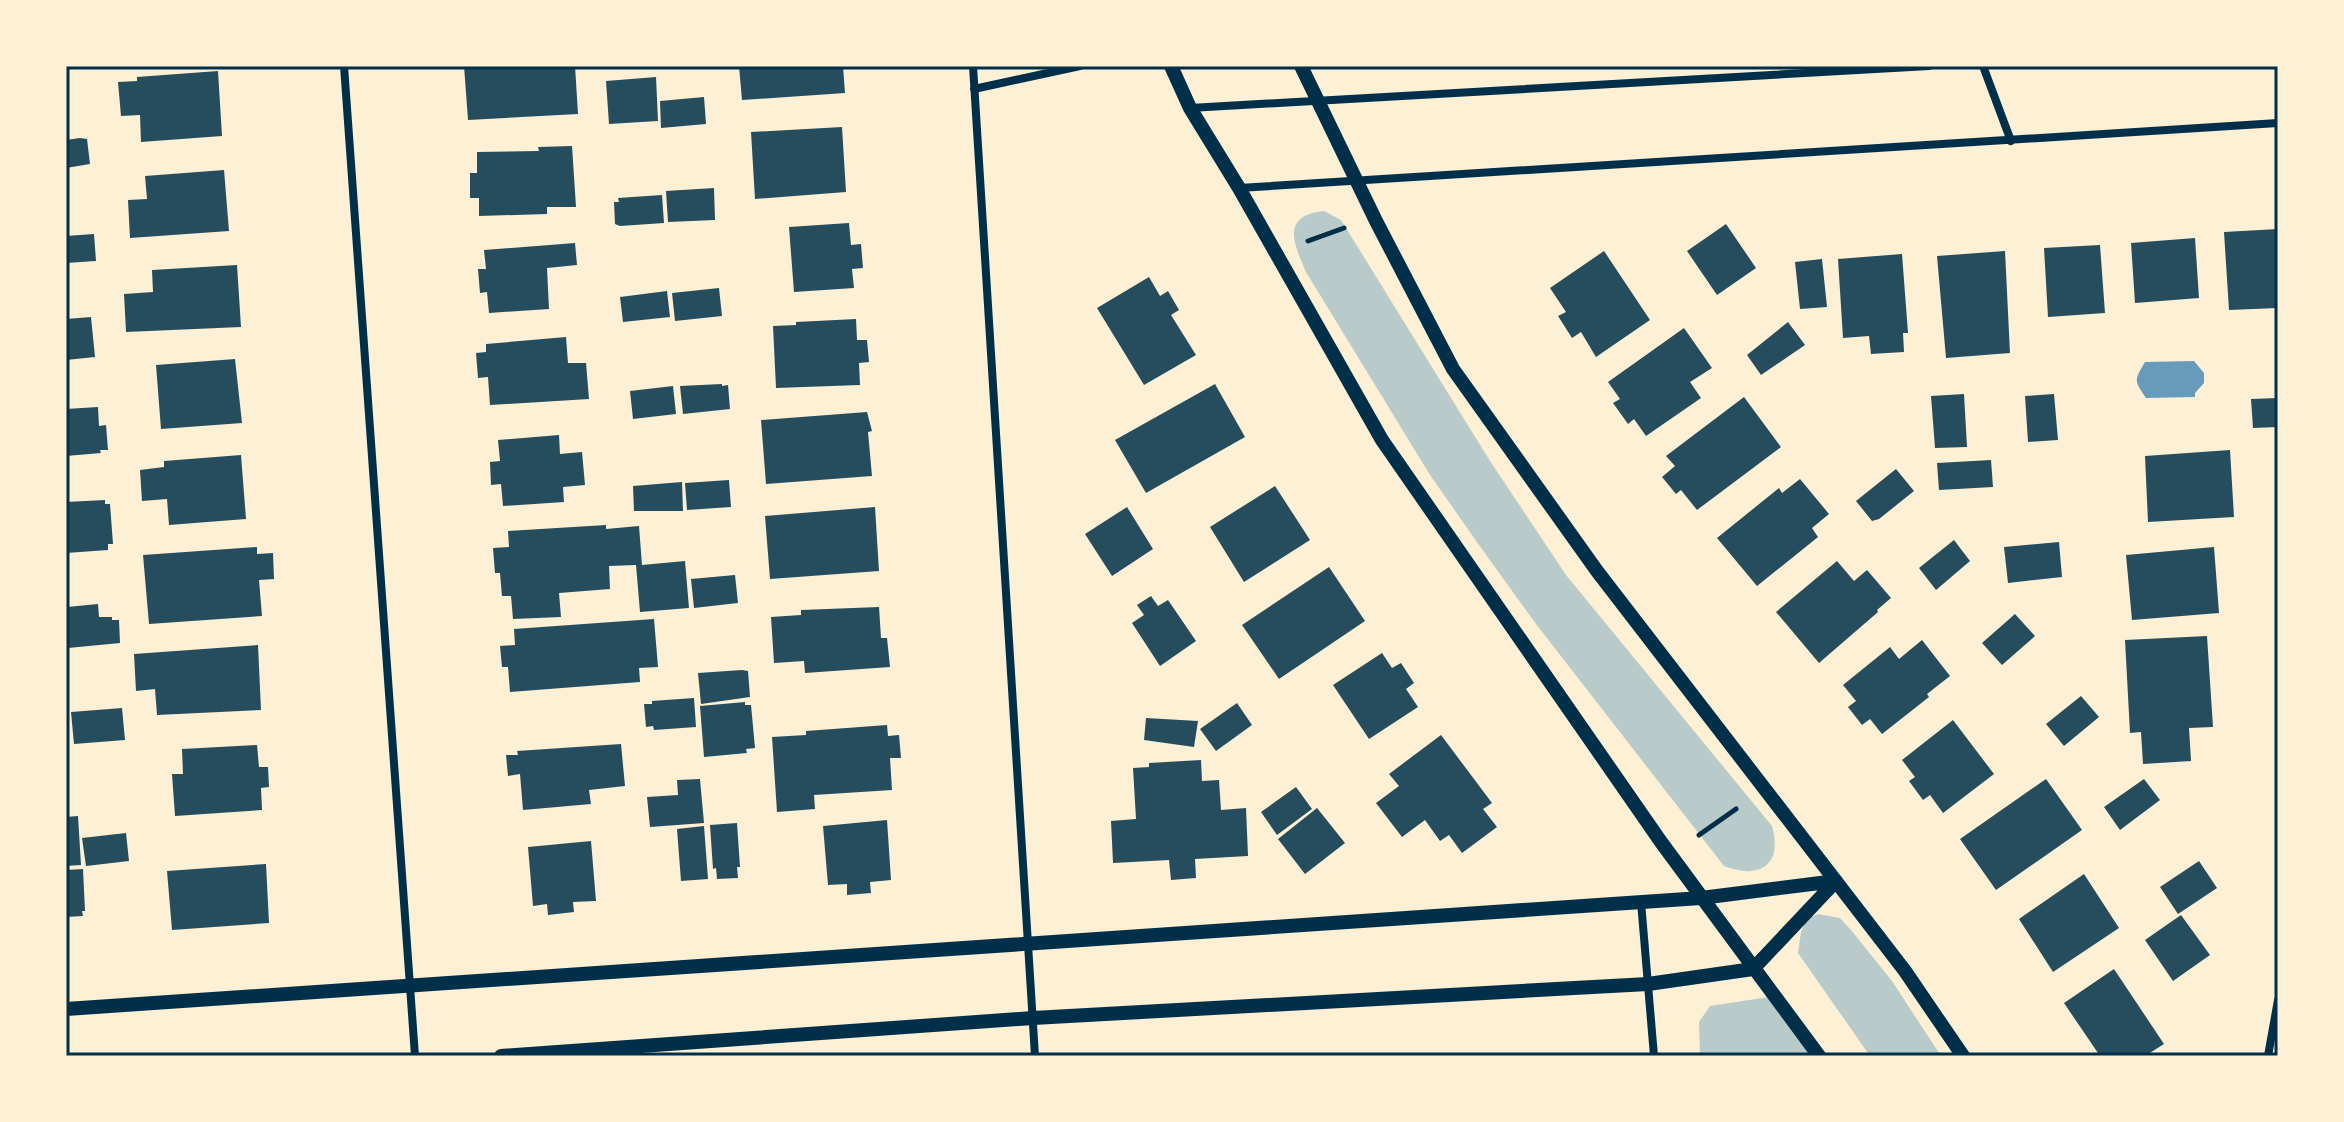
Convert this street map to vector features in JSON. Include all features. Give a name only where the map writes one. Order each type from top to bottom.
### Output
[{"type":"street","points":[[344,66],[415,1056]]},
{"type":"street","points":[[973,66],[1035,1056]]},
{"type":"street","points":[[974,89],[1080,66]]},
{"type":"street","points":[[1171,66],[1190,108],[1382,440],[1701,898],[1819,1056]]},
{"type":"street","points":[[1301,66],[1453,369],[1597,571],[1905,971],[1963,1056]]},
{"type":"street","points":[[1190,108],[1929,66]]},
{"type":"street","points":[[1983,66],[2011,141]]},
{"type":"street","points":[[1239,188],[2278,123]]},
{"type":"street","points":[[66,1009],[1701,898],[1836,881]]},
{"type":"street","points":[[501,1056],[1033,1018],[1648,984],[1753,969],[1836,881]]},
{"type":"street","points":[[1641,902],[1654,1056]]},
{"type":"street","points":[[2268,1056],[2278,1000]]},
{"type":"path","points":[[1296,246],[1349,226]]},
{"type":"path","points":[[1704,832],[1742,804]]},
{"type":"shaded area","points":[[1324,211],[1341,220],[1490,461],[1566,575],[1772,826],[1774,851],[1766,866],[1748,871],[1724,866],[1536,624],[1430,475],[1301,261],[1295,241],[1296,225],[1301,218]]},
{"type":"shaded area","points":[[1818,914],[1840,918],[1851,930],[1892,981],[1941,1056],[1870,1056],[1798,953],[1801,932],[1807,919]]},
{"type":"shaded area","points":[[1769,997],[1813,1056],[1700,1056],[1699,1022],[1710,1006]]},
{"type":"water","points":[[2194,361],[2204,373],[2204,383],[2195,397],[2146,398],[2137,377],[2145,362]]},
{"type":"building","points":[[464,66],[575,66],[578,114],[468,120]]},
{"type":"building","points":[[739,66],[843,66],[845,93],[742,100]]},
{"type":"building","points":[[218,71],[222,136],[141,142],[140,115],[121,116],[118,82],[137,81],[137,77]]},
{"type":"building","points":[[656,77],[658,121],[609,124],[606,81]]},
{"type":"building","points":[[704,97],[706,124],[661,128],[660,101]]},
{"type":"building","points":[[842,127],[846,192],[755,199],[751,132]]},
{"type":"building","points":[[87,139],[90,164],[66,168],[66,140]]},
{"type":"building","points":[[572,146],[576,207],[547,207],[547,214],[479,216],[479,198],[470,198],[470,173],[477,173],[477,152],[539,151],[538,147]]},
{"type":"building","points":[[224,170],[229,231],[130,238],[128,200],[147,199],[145,176]]},
{"type":"building","points":[[714,188],[715,220],[668,222],[666,191]]},
{"type":"building","points":[[662,195],[664,223],[615,224],[614,202],[619,202],[618,198]]},
{"type":"building","points":[[849,223],[851,245],[861,244],[863,268],[852,269],[854,288],[794,292],[789,227]]},
{"type":"building","points":[[1726,224],[1756,268],[1717,295],[1687,251]]},
{"type":"building","points":[[2278,229],[2278,308],[2229,310],[2224,232]]},
{"type":"building","points":[[94,234],[96,261],[66,263],[66,236]]},
{"type":"building","points":[[2195,238],[2199,298],[2135,303],[2131,243]]},
{"type":"building","points":[[575,243],[577,265],[547,268],[549,309],[489,313],[487,292],[480,293],[478,269],[486,269],[484,250]]},
{"type":"building","points":[[2100,245],[2105,313],[2048,317],[2044,248]]},
{"type":"building","points":[[1604,251],[1650,320],[1596,357],[1581,332],[1572,338],[1558,316],[1566,312],[1550,288]]},
{"type":"building","points":[[2005,251],[2010,353],[1946,358],[1937,256]]},
{"type":"building","points":[[1902,254],[1908,333],[1903,333],[1904,352],[1871,354],[1869,336],[1843,338],[1838,259]]},
{"type":"building","points":[[1822,259],[1827,307],[1800,309],[1795,262]]},
{"type":"building","points":[[237,265],[241,327],[126,332],[124,294],[153,292],[152,270]]},
{"type":"building","points":[[1149,277],[1160,296],[1168,291],[1179,310],[1171,315],[1196,355],[1144,385],[1097,308]]},
{"type":"building","points":[[719,288],[722,316],[675,321],[672,293]]},
{"type":"building","points":[[667,291],[670,317],[623,322],[620,297]]},
{"type":"building","points":[[91,317],[95,357],[66,360],[66,319]]},
{"type":"building","points":[[856,319],[857,340],[867,340],[869,362],[859,363],[860,385],[776,388],[773,326]]},
{"type":"building","points":[[1788,322],[1805,345],[1761,375],[1747,355]]},
{"type":"building","points":[[1684,328],[1712,368],[1690,382],[1701,398],[1646,436],[1634,419],[1628,424],[1613,403],[1620,399],[1608,382]]},
{"type":"building","points":[[566,337],[568,363],[586,363],[589,399],[490,405],[488,377],[478,378],[476,353],[486,352],[486,344]]},
{"type":"building","points":[[235,359],[242,423],[161,429],[156,365]]},
{"type":"building","points":[[1215,384],[1245,437],[1146,493],[1115,440]]},
{"type":"building","points":[[728,385],[730,409],[683,414],[680,386]]},
{"type":"building","points":[[673,386],[676,414],[633,419],[630,391]]},
{"type":"building","points":[[1964,394],[1967,447],[1935,448],[1931,396]]},
{"type":"building","points":[[2054,394],[2058,440],[2028,442],[2025,396]]},
{"type":"building","points":[[1744,397],[1781,447],[1697,510],[1681,490],[1676,494],[1662,477],[1675,466],[1666,456]]},
{"type":"building","points":[[2278,398],[2278,427],[2253,428],[2251,399]]},
{"type":"building","points":[[98,407],[99,426],[106,425],[108,450],[66,456],[66,409]]},
{"type":"building","points":[[867,412],[872,431],[868,432],[872,476],[766,484],[761,420]]},
{"type":"building","points":[[559,435],[560,454],[582,452],[585,485],[563,487],[564,502],[503,506],[501,484],[491,485],[490,462],[500,461],[498,440]]},
{"type":"building","points":[[2230,450],[2234,517],[2148,522],[2145,456]]},
{"type":"building","points":[[241,455],[246,519],[169,525],[167,499],[142,501],[140,470],[164,467],[164,461]]},
{"type":"building","points":[[1991,460],[1993,487],[1939,490],[1937,463]]},
{"type":"building","points":[[1896,469],[1914,491],[1879,519],[1872,521],[1856,501]]},
{"type":"building","points":[[1800,479],[1829,514],[1812,528],[1818,537],[1757,586],[1717,538],[1779,488],[1782,493]]},
{"type":"building","points":[[729,480],[731,507],[687,510],[685,483]]},
{"type":"building","points":[[682,482],[683,511],[634,511],[633,486]]},
{"type":"building","points":[[1275,486],[1310,540],[1244,582],[1210,527]]},
{"type":"building","points":[[105,500],[105,504],[110,504],[113,544],[108,544],[108,550],[66,553],[66,502]]},
{"type":"building","points":[[875,507],[879,571],[770,579],[765,516]]},
{"type":"building","points":[[1127,507],[1153,549],[1112,576],[1085,534]]},
{"type":"building","points":[[606,525],[606,529],[639,526],[642,565],[685,561],[689,608],[640,612],[636,565],[609,566],[610,589],[559,593],[561,617],[513,619],[511,596],[502,596],[500,573],[495,573],[493,548],[509,547],[508,531]]},
{"type":"building","points":[[1954,540],[1970,561],[1936,590],[1919,568]]},
{"type":"building","points":[[2059,542],[2062,577],[2008,583],[2004,547]]},
{"type":"building","points":[[257,547],[257,554],[273,553],[274,579],[259,580],[262,616],[149,624],[143,555]]},
{"type":"building","points":[[2214,547],[2219,613],[2132,620],[2126,555]]},
{"type":"building","points":[[1837,561],[1854,581],[1867,570],[1891,598],[1819,663],[1776,612]]},
{"type":"building","points":[[1329,567],[1365,621],[1279,679],[1242,625]]},
{"type":"building","points":[[735,575],[738,603],[694,608],[691,579]]},
{"type":"building","points":[[1151,596],[1158,606],[1168,600],[1196,641],[1160,666],[1132,623],[1144,615],[1137,605]]},
{"type":"building","points":[[98,604],[99,617],[119,620],[120,643],[68,648],[67,607]]},
{"type":"building","points":[[879,607],[881,638],[887,638],[890,667],[805,673],[804,661],[774,663],[771,617],[801,615],[801,610]]},
{"type":"building","points":[[2015,614],[2035,636],[2002,665],[1982,643]]},
{"type":"building","points":[[654,619],[658,667],[639,668],[640,682],[510,692],[508,667],[502,667],[500,646],[515,645],[514,629]]},
{"type":"building","points":[[2207,636],[2213,727],[2189,728],[2191,761],[2143,764],[2141,732],[2130,733],[2125,640]]},
{"type":"building","points":[[1922,640],[1950,676],[1882,734],[1870,719],[1862,725],[1848,707],[1856,701],[1843,685],[1890,647],[1899,659]]},
{"type":"building","points":[[258,645],[261,710],[157,715],[155,689],[136,691],[134,654]]},
{"type":"building","points":[[1382,653],[1392,668],[1401,663],[1414,683],[1406,689],[1418,707],[1369,739],[1333,685]]},
{"type":"building","points":[[748,671],[750,697],[701,704],[698,673]]},
{"type":"building","points":[[2081,696],[2099,717],[2064,746],[2046,724]]},
{"type":"building","points":[[694,698],[696,727],[654,730],[653,726],[646,727],[644,704]]},
{"type":"building","points":[[745,702],[745,705],[751,705],[755,748],[746,749],[747,753],[704,757],[700,706]]},
{"type":"building","points":[[1237,703],[1252,725],[1216,751],[1200,729]]},
{"type":"building","points":[[122,708],[125,740],[74,744],[71,712]]},
{"type":"building","points":[[1146,718],[1198,721],[1194,747],[1144,740]]},
{"type":"building","points":[[1953,720],[1994,774],[1943,813],[1930,795],[1923,800],[1909,781],[1915,777],[1902,760]]},
{"type":"building","points":[[887,725],[888,736],[899,735],[901,758],[890,758],[892,790],[814,795],[815,809],[777,812],[772,737],[806,735],[806,731]]},
{"type":"building","points":[[1441,735],[1492,803],[1483,809],[1497,827],[1462,853],[1449,835],[1440,841],[1425,820],[1402,837],[1376,803],[1399,786],[1389,774]]},
{"type":"building","points":[[621,744],[625,786],[589,790],[591,804],[523,810],[520,774],[508,776],[506,755],[518,755],[517,751]]},
{"type":"building","points":[[257,745],[259,767],[268,767],[269,787],[261,788],[262,810],[175,816],[172,774],[183,774],[182,749]]},
{"type":"building","points":[[1201,760],[1202,781],[1219,780],[1221,810],[1246,808],[1248,856],[1195,859],[1196,878],[1171,880],[1169,860],[1113,863],[1111,821],[1136,819],[1133,768],[1149,767],[1149,763]]},
{"type":"building","points":[[700,779],[704,823],[650,827],[647,797],[678,795],[677,780]]},
{"type":"building","points":[[2046,779],[2082,830],[1996,890],[1960,839]]},
{"type":"building","points":[[2144,779],[2160,800],[2120,830],[2104,807]]},
{"type":"building","points":[[1296,787],[1312,809],[1277,835],[1261,812]]},
{"type":"building","points":[[1317,808],[1345,843],[1305,874],[1278,839]]},
{"type":"building","points":[[78,816],[81,865],[66,866],[66,817]]},
{"type":"building","points":[[887,820],[891,880],[870,882],[871,893],[847,895],[847,884],[828,885],[823,826]]},
{"type":"building","points":[[737,823],[738,878],[717,879],[716,868],[713,869],[710,825]]},
{"type":"building","points":[[704,826],[708,879],[681,881],[677,829]]},
{"type":"building","points":[[126,833],[129,861],[86,866],[82,838]]},
{"type":"building","points":[[591,841],[596,901],[573,902],[574,912],[548,915],[547,904],[533,906],[528,847]]},
{"type":"building","points":[[2199,861],[2217,888],[2178,914],[2160,887]]},
{"type":"building","points":[[266,864],[269,923],[172,930],[167,871]]},
{"type":"building","points":[[83,869],[85,911],[82,911],[83,916],[66,917],[66,870]]},
{"type":"building","points":[[2084,874],[2119,928],[2053,972],[2019,919]]},
{"type":"building","points":[[2181,915],[2210,955],[2173,981],[2145,940]]},
{"type":"building","points":[[2114,969],[2164,1044],[2145,1056],[2100,1056],[2064,1003]]}]
